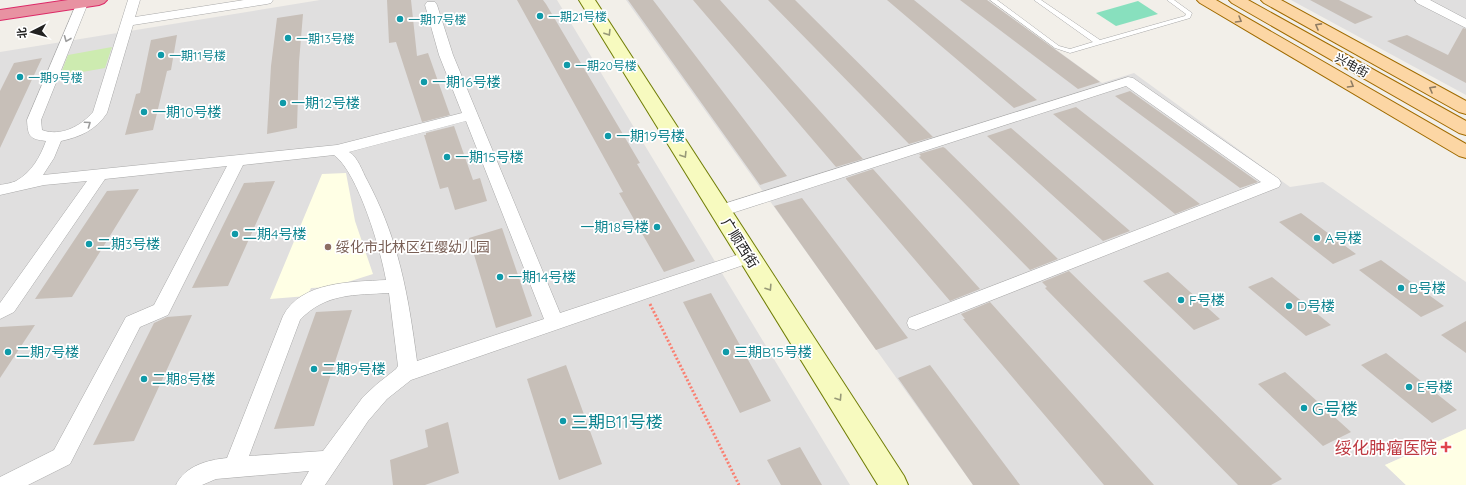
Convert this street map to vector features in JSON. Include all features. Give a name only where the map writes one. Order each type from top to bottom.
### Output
[{"type":"highway","points":[[0,3],[21,0]]},
{"type":"highway","points":[[0,15],[99,0]]},
{"type":"main road","name":"广顺西街","points":[[587,0],[894,485]]},
{"type":"main road","points":[[1206,0],[1466,152]]},
{"type":"main road","name":"兴电街","points":[[1237,0],[1466,129]]},
{"type":"main road","points":[[1269,0],[1466,108]]},
{"type":"street","points":[[82,3],[34,120],[35,133],[49,138],[60,136],[88,124],[100,113],[134,0]]},
{"type":"street","points":[[127,22],[267,0]]},
{"type":"street","points":[[1421,0],[1466,24]]},
{"type":"street","points":[[431,5],[446,55],[555,324]]},
{"type":"street","points":[[720,211],[1128,80],[1273,183],[916,323]]},
{"type":"street","points":[[0,190],[60,178],[337,150],[471,115]]},
{"type":"street","points":[[60,136],[55,165],[55,172],[60,178]]},
{"type":"street","points":[[21,185],[37,174],[60,136]]},
{"type":"street","points":[[337,150],[347,157],[368,196],[388,248],[400,302],[408,366],[406,373]]},
{"type":"street","points":[[6,485],[62,457],[133,322],[161,310],[238,160]]},
{"type":"street","points":[[0,312],[8,307],[100,174]]},
{"type":"street","points":[[312,485],[355,422],[380,393],[406,373],[555,324],[749,257]]},
{"type":"street","points":[[234,467],[292,316],[297,309],[314,298],[335,290],[397,286]]},
{"type":"street","points":[[187,485],[192,479],[208,470],[330,460]]},
{"type":"lane","points":[[993,0],[1057,48],[1070,51],[1188,17],[1189,13],[1186,10],[1170,0]]},
{"type":"lane","points":[[1037,0],[1099,43]]},
{"type":"path","points":[[645,293],[740,485]]},
{"type":"shaded area","points":[[320,0],[557,0],[850,485],[0,485],[0,52]]},
{"type":"shaded area","points":[[626,0],[988,0],[1102,83],[1134,73],[1290,187],[1323,182],[1466,282],[1466,429],[1385,465],[1406,485],[973,485]]},
{"type":"shaded area","points":[[1291,0],[1466,0],[1466,95]]},
{"type":"shaded area","name":"绥化市北林区红缨幼儿园","points":[[346,173],[355,221],[373,274],[332,287],[311,288],[307,296],[270,299],[322,174]]},
{"type":"shaded area","name":"绥化肿瘤医院","points":[[1466,429],[1466,485],[1406,485],[1385,465]]},
{"type":"green space","points":[[1138,1],[1158,14],[1116,26],[1096,13]]},
{"type":"green space","points":[[112,47],[105,68],[60,76],[68,55]]},
{"type":"building","points":[[387,0],[411,0],[417,56],[428,53],[450,115],[422,122],[396,42],[389,43]]},
{"type":"building","points":[[517,0],[543,0],[546,4],[640,163],[637,164],[695,261],[664,272],[619,193],[623,192]]},
{"type":"building","points":[[628,0],[653,0],[787,176],[760,185]]},
{"type":"building","points":[[693,0],[720,0],[863,159],[836,167]]},
{"type":"building","points":[[768,0],[795,0],[933,137],[909,144]]},
{"type":"building","points":[[887,0],[914,0],[1037,100],[1014,108]]},
{"type":"building","points":[[960,0],[987,0],[1100,82],[1078,89]]},
{"type":"building","points":[[1310,0],[1339,0],[1373,17],[1355,24]]},
{"type":"building","points":[[303,14],[299,62],[297,128],[267,134],[271,66],[277,18]]},
{"type":"building","points":[[1463,28],[1466,29],[1466,83],[1387,41],[1407,35],[1448,55]]},
{"type":"building","points":[[177,35],[171,70],[167,71],[153,130],[125,135],[136,94],[140,93],[151,40]]},
{"type":"building","name":"一期9号楼","points":[[42,58],[0,148],[0,91],[14,63]]},
{"type":"building","points":[[1130,91],[1258,182],[1240,188],[1115,96]]},
{"type":"building","points":[[1076,107],[1200,204],[1175,214],[1053,114]]},
{"type":"building","name":"一期15号楼","points":[[454,126],[473,180],[480,178],[487,201],[455,210],[448,187],[440,189],[424,135],[426,135],[426,133]]},
{"type":"building","points":[[1011,128],[1130,231],[1103,241],[987,136]]},
{"type":"building","points":[[943,147],[1058,259],[1030,270],[919,157],[921,156],[919,154]]},
{"type":"building","points":[[873,169],[980,289],[950,301],[846,179]]},
{"type":"building","name":"二期4号楼","points":[[275,181],[228,286],[192,288],[244,183]]},
{"type":"building","name":"二期3号楼","points":[[139,189],[72,297],[35,299],[107,191]]},
{"type":"building","points":[[802,198],[908,338],[876,350],[774,206]]},
{"type":"building","name":"A号楼","points":[[1301,213],[1356,254],[1333,264],[1279,222]]},
{"type":"building","name":"一期14号楼","points":[[502,228],[532,316],[496,328],[469,238]]},
{"type":"building","name":"B号楼","points":[[1381,260],[1444,306],[1421,317],[1359,270]]},
{"type":"building","points":[[1069,271],[1282,479],[1271,485],[1238,485],[1045,288],[1047,287],[1042,282]]},
{"type":"building","name":"F号楼","points":[[1168,272],[1220,319],[1194,330],[1143,281]]},
{"type":"building","name":"D号楼","points":[[1272,277],[1331,325],[1306,336],[1248,287]]},
{"type":"building","name":"三期B15号楼","points":[[711,293],[771,401],[740,413],[683,302]]},
{"type":"building","points":[[990,302],[1154,485],[1104,485],[963,319],[965,319],[961,314]]},
{"type":"building","name":"二期9号楼","points":[[352,310],[314,426],[274,429],[316,312]]},
{"type":"building","name":"二期8号楼","points":[[192,315],[134,441],[93,445],[154,323],[167,317]]},
{"type":"building","points":[[1466,321],[1466,353],[1441,335]]},
{"type":"building","name":"二期7号楼","points":[[35,325],[0,378],[0,327]]},
{"type":"building","name":"E号楼","points":[[1386,353],[1457,410],[1432,423],[1361,365]]},
{"type":"building","name":"三期B11号楼","points":[[566,365],[602,464],[559,480],[527,379]]},
{"type":"building","points":[[930,365],[1020,485],[973,485],[898,378]]},
{"type":"building","name":"G号楼","points":[[1285,372],[1351,432],[1323,446],[1258,384]]},
{"type":"building","points":[[448,422],[459,473],[425,485],[393,485],[390,460],[428,447],[425,430]]},
{"type":"building","points":[[800,447],[822,485],[781,485],[767,460]]},
{"type":"place","name":"一期21号楼","points":[[540,16]]},
{"type":"place","name":"一期17号楼","points":[[400,19]]},
{"type":"place","name":"一期13号楼","points":[[288,38]]},
{"type":"place","name":"一期11号楼","points":[[161,55]]},
{"type":"place","name":"一期20号楼","points":[[567,65]]},
{"type":"place","name":"一期9号楼","points":[[20,77]]},
{"type":"place","name":"一期16号楼","points":[[424,82]]},
{"type":"place","name":"一期12号楼","points":[[283,103]]},
{"type":"place","name":"一期10号楼","points":[[144,112]]},
{"type":"place","name":"一期19号楼","points":[[608,136]]},
{"type":"place","name":"一期15号楼","points":[[447,157]]},
{"type":"place","name":"一期18号楼","points":[[657,227]]},
{"type":"place","name":"二期4号楼","points":[[235,234]]},
{"type":"place","name":"A号楼","points":[[1317,238]]},
{"type":"place","name":"二期3号楼","points":[[89,244]]},
{"type":"place","name":"绥化市北林区红缨幼儿园","points":[[328,247]]},
{"type":"place","name":"一期14号楼","points":[[500,277]]},
{"type":"place","name":"B号楼","points":[[1401,288]]},
{"type":"place","name":"F号楼","points":[[1181,300]]},
{"type":"place","name":"D号楼","points":[[1289,306]]},
{"type":"place","name":"二期7号楼","points":[[8,352]]},
{"type":"place","name":"三期B15号楼","points":[[726,352]]},
{"type":"place","name":"二期9号楼","points":[[314,369]]},
{"type":"place","name":"二期8号楼","points":[[144,379]]},
{"type":"place","name":"E号楼","points":[[1409,387]]},
{"type":"place","name":"G号楼","points":[[1304,408]]},
{"type":"place","name":"三期B11号楼","points":[[563,421]]},
{"type":"place","name":"绥化肿瘤医院","points":[[1446,447]]}]
